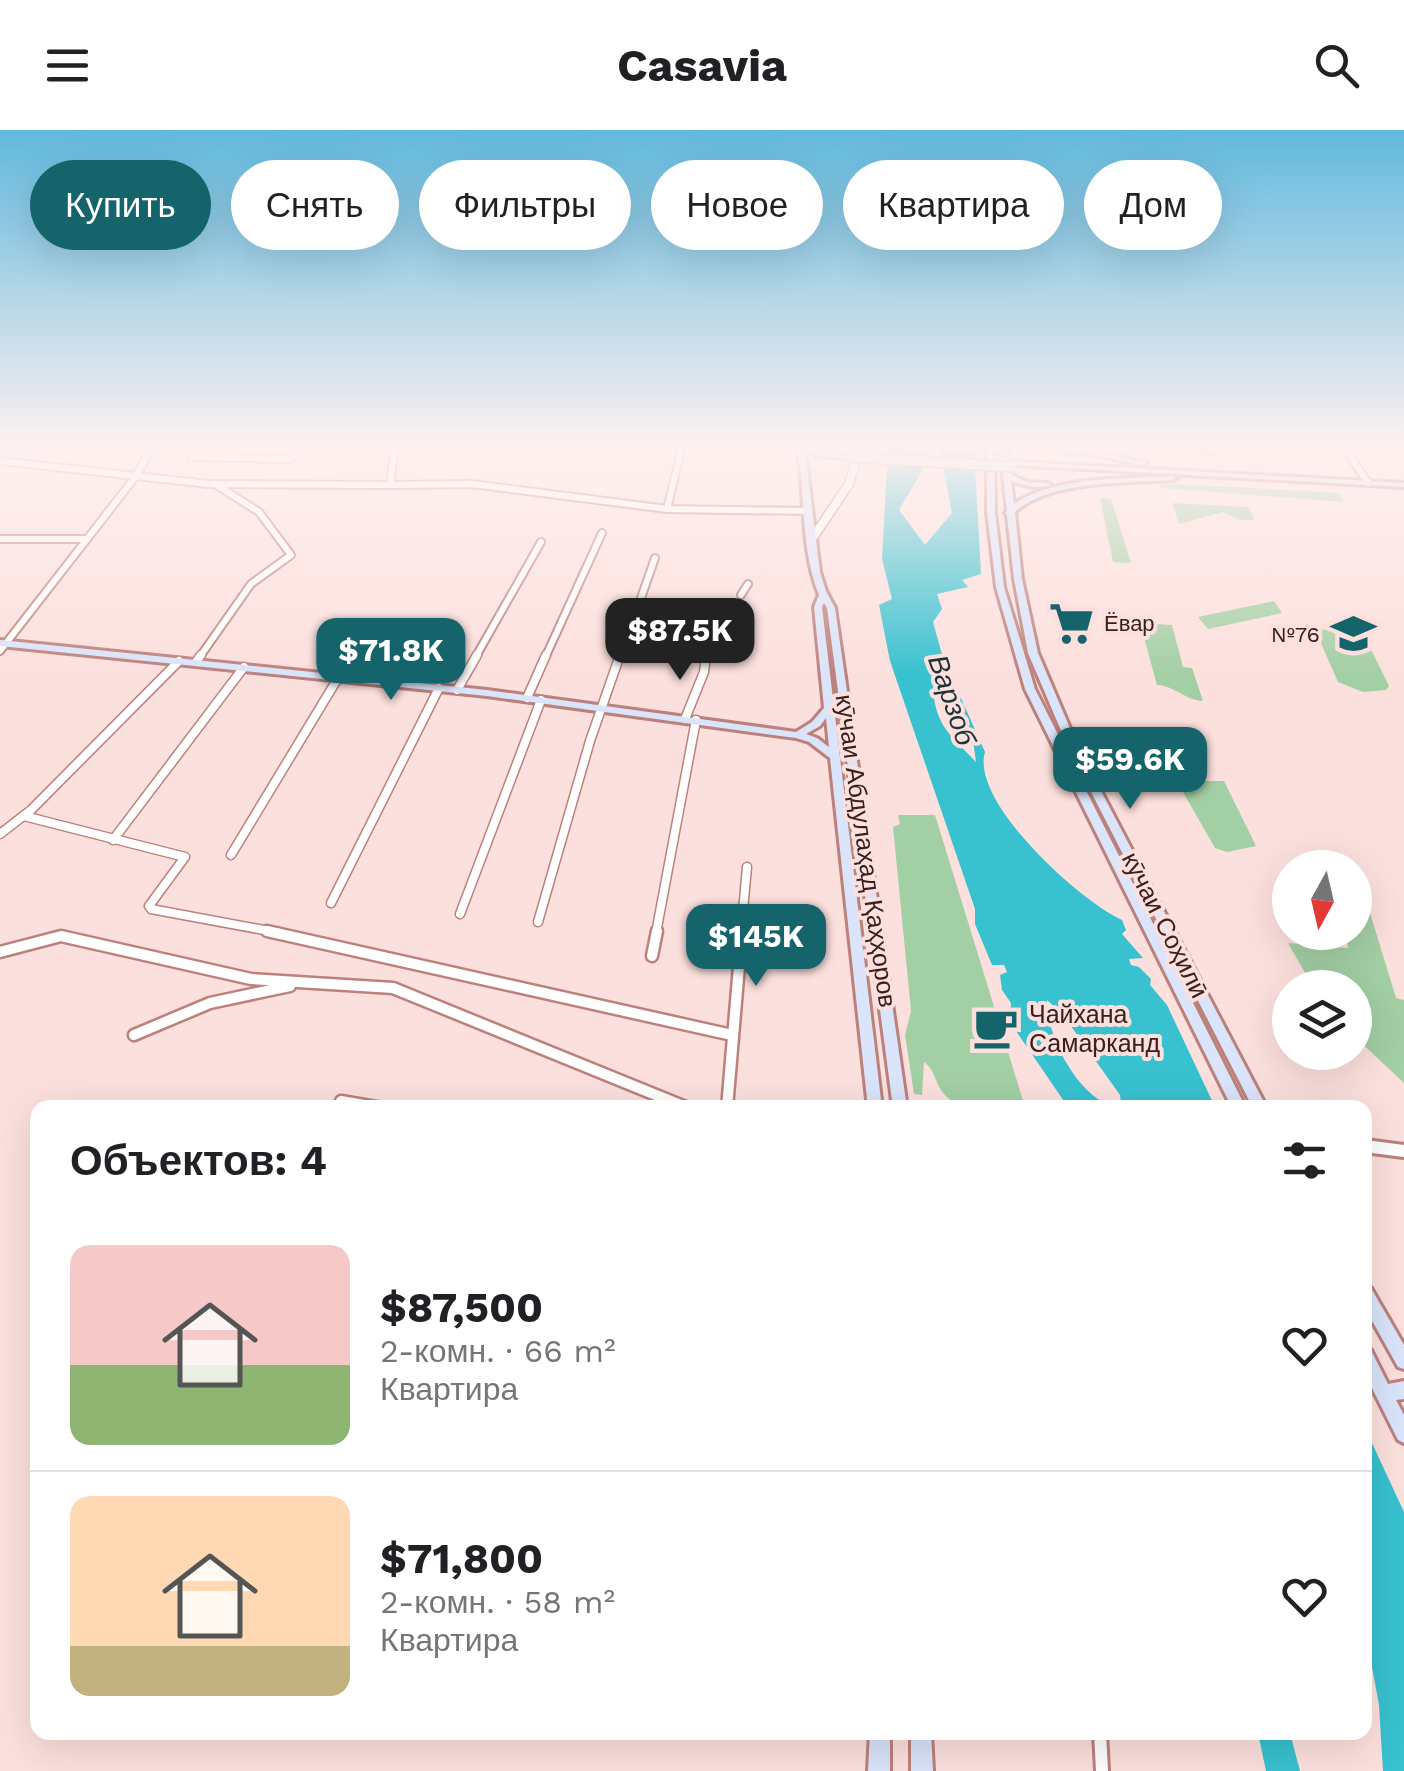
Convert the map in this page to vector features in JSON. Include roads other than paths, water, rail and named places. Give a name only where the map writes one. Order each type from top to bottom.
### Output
[{"type":"main road","name":"кӯчаи Абдулаҳад Қаҳҳоров","points":[[810,524],[823,596],[831,608],[899,1100]]},
{"type":"main road","points":[[992,524],[999,578],[1015,647],[1030,688],[1235,1100]]},
{"type":"main road","name":"кӯчаи Соҳилӣ","points":[[1010,524],[1033,654],[1052,702],[1256,1100]]},
{"type":"main road","points":[[999,578],[1018,579]]},
{"type":"main road","name":"кӯчаи Абдулаҳад Қаҳҳоров","points":[[823,596],[818,607],[827,710],[874,1100]]},
{"type":"main road","points":[[2,646],[196,662],[527,698],[798,735],[814,740],[834,756]]},
{"type":"main road","points":[[798,735],[816,724],[827,710]]},
{"type":"main road","points":[[1372,1305],[1404,1361]]},
{"type":"main road","points":[[1372,1370],[1404,1434]]},
{"type":"main road","points":[[1384,1393],[1404,1390]]},
{"type":"main road","points":[[879,1771],[880,1740]]},
{"type":"main road","points":[[921,1740],[922,1771]]},
{"type":"street","points":[[2,646],[99,524]]},
{"type":"street","points":[[196,662],[252,584],[292,554],[269,524]]},
{"type":"street","points":[[812,539],[822,524]]},
{"type":"street","points":[[527,698],[602,533]]},
{"type":"street","points":[[0,539],[87,539]]},
{"type":"street","points":[[458,690],[541,542]]},
{"type":"street","points":[[538,922],[602,708],[654,558]]},
{"type":"street","points":[[741,595],[748,584]]},
{"type":"street","points":[[652,956],[691,720],[707,652]]},
{"type":"street","points":[[0,834],[24,816],[179,661]]},
{"type":"street","points":[[113,840],[244,667]]},
{"type":"street","points":[[232,856],[338,678]]},
{"type":"street","points":[[332,902],[439,688]]},
{"type":"street","points":[[460,914],[541,700]]},
{"type":"street","points":[[24,816],[103,833],[113,840],[186,858],[149,906],[151,909],[348,946],[732,1035]]},
{"type":"street","points":[[728,1100],[747,868]]},
{"type":"street","points":[[0,952],[30,948],[48,937],[61,936],[251,979],[393,988],[668,1100]]},
{"type":"street","points":[[134,1035],[183,1009],[238,994],[308,983]]},
{"type":"street","points":[[1372,1147],[1404,1151]]},
{"type":"street","points":[[1100,1740],[1102,1771]]},
{"type":"water","name":"Варзоб","points":[[884,524],[909,524],[925,545],[943,524],[978,524],[981,574],[962,580],[968,587],[937,594],[942,609],[933,622],[943,658],[985,752],[985,773],[994,797],[1032,848],[1056,872],[1122,920],[1126,930],[1122,934],[1143,958],[1129,959],[1131,965],[1151,979],[1150,985],[1167,1005],[1212,1100],[1121,1100],[1063,1015],[1047,1000],[1058,1047],[1077,1079],[1099,1100],[1063,1100],[1016,1031],[1010,1016],[1011,1003],[1002,990],[1000,975],[1007,972],[1004,965],[992,965],[975,924],[975,909],[890,661],[879,605],[892,599],[882,559]],"holes":[[[933,685],[972,733],[976,762],[941,721]]]},
{"type":"water","points":[[1372,1443],[1404,1512],[1404,1771],[1383,1771],[1372,1667]]},
{"type":"water","points":[[1259,1740],[1292,1740],[1300,1771],[1266,1771]]},
{"type":"place","name":"Ёвар","points":[[1071,623]]},
{"type":"place","name":"№76","points":[[1353,634]]},
{"type":"place","name":"Чайхана Самарканд","points":[[996,1028]]}]
